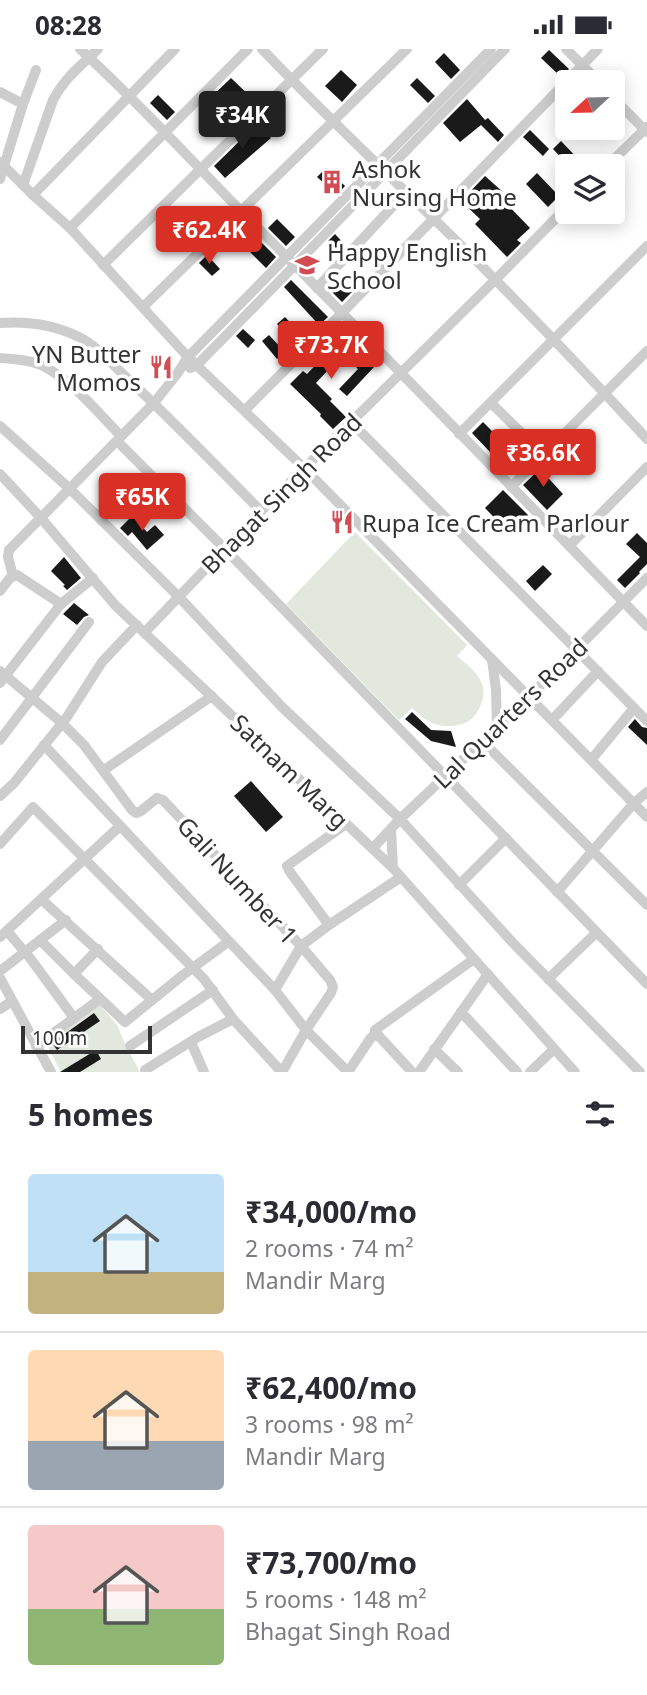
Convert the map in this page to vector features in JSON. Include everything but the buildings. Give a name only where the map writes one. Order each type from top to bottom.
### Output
[{"type":"street","points":[[80,49],[292,261],[647,626]]},
{"type":"street","points":[[23,185],[52,100],[66,78],[98,49]]},
{"type":"street","points":[[33,195],[175,49]]},
{"type":"street","points":[[70,228],[248,49]]},
{"type":"street","points":[[262,49],[332,122],[555,339],[647,439]]},
{"type":"street","points":[[103,265],[323,49]]},
{"type":"street","points":[[142,307],[407,49]]},
{"type":"street","points":[[177,374],[196,366],[491,49]]},
{"type":"street","points":[[380,168],[505,49]]},
{"type":"street","points":[[566,49],[587,70]]},
{"type":"street","points":[[244,410],[598,49]]},
{"type":"street","points":[[0,179],[2,164],[36,70]]},
{"type":"street","points":[[0,92],[23,104]]},
{"type":"street","points":[[620,154],[646,129],[625,109]]},
{"type":"street","points":[[2,164],[70,228],[196,366],[304,468],[647,817]]},
{"type":"street","points":[[317,288],[406,192]]},
{"type":"street","name":"Bhagat Singh Road","points":[[0,796],[14,783],[62,723],[102,662],[179,597],[261,511],[555,219]]},
{"type":"street","points":[[459,434],[647,246]]},
{"type":"street","points":[[13,576],[9,550],[154,403],[188,357],[292,261]]},
{"type":"street","points":[[0,323],[43,325],[78,336],[90,344],[154,403],[261,511]]},
{"type":"street","points":[[510,487],[647,351]]},
{"type":"street","points":[[0,358],[42,365],[67,382],[647,984]]},
{"type":"street","points":[[491,403],[543,454]]},
{"type":"street","points":[[351,422],[647,721]]},
{"type":"street","points":[[0,426],[70,489],[179,597],[281,706],[400,819],[548,979],[640,1072]]},
{"type":"street","points":[[569,546],[647,467]]},
{"type":"street","name":"Satnam Marg","points":[[0,474],[116,605],[393,868],[575,1072]]},
{"type":"street","points":[[0,591],[10,578],[17,575],[61,604]]},
{"type":"street","points":[[93,578],[61,604],[2,677],[33,698],[62,723],[104,770],[212,696]]},
{"type":"street","name":"Lal Quarters Road","points":[[373,848],[647,578]]},
{"type":"street","points":[[0,740],[89,622]]},
{"type":"street","points":[[492,659],[497,728]]},
{"type":"street","points":[[552,720],[598,671]]},
{"type":"street","points":[[591,760],[634,708]]},
{"type":"street","points":[[483,742],[647,905]]},
{"type":"street","points":[[44,745],[275,990],[306,1030],[348,1072],[376,1033],[375,1030],[474,959]]},
{"type":"street","name":"Gali Number 1","points":[[104,770],[131,810],[136,813],[154,799],[160,798],[330,980],[333,987],[331,993],[306,1030]]},
{"type":"street","points":[[557,892],[634,803],[647,792]]},
{"type":"street","points":[[0,844],[33,807],[193,967],[233,1019],[281,1072],[306,1030]]},
{"type":"street","points":[[329,925],[287,866],[346,824]]},
{"type":"street","points":[[74,1018],[25,952],[3,934],[120,826]]},
{"type":"street","points":[[391,829],[393,868]]},
{"type":"street","points":[[459,885],[506,838]]},
{"type":"street","points":[[275,990],[300,946],[401,877]]},
{"type":"street","points":[[41,899],[152,1000]]},
{"type":"street","points":[[0,971],[66,920]]},
{"type":"street","points":[[548,979],[596,933]]},
{"type":"street","points":[[40,940],[125,1022],[228,942]]},
{"type":"street","points":[[74,974],[98,949]]},
{"type":"street","points":[[419,1072],[488,974]]},
{"type":"street","points":[[0,978],[51,1072]]},
{"type":"street","points":[[130,1047],[213,990]]},
{"type":"street","points":[[36,1046],[100,999]]},
{"type":"street","points":[[0,1009],[12,1000]]},
{"type":"street","points":[[461,1012],[517,1072]]},
{"type":"street","points":[[145,1070],[233,1019]]},
{"type":"street","points":[[376,1033],[412,1072]]},
{"type":"street","points":[[191,1042],[204,1072]]},
{"type":"street","points":[[434,1049],[458,1072]]},
{"type":"street","points":[[530,1072],[554,1049]]},
{"type":"shaded area","points":[[355,532],[467,645],[457,656],[478,676],[483,695],[478,711],[467,722],[455,726],[439,725],[412,708],[399,720],[286,604]]},
{"type":"shaded area","points":[[97,1002],[117,1025],[140,1072],[61,1072],[42,1036]]},
{"type":"place","name":"Ashok Nursing Home","points":[[332,182]]},
{"type":"place","name":"Happy English School","points":[[307,265]]},
{"type":"place","name":"YN Butter Momos","points":[[161,367]]},
{"type":"place","name":"Rupa Ice Cream Parlour","points":[[342,522]]}]
